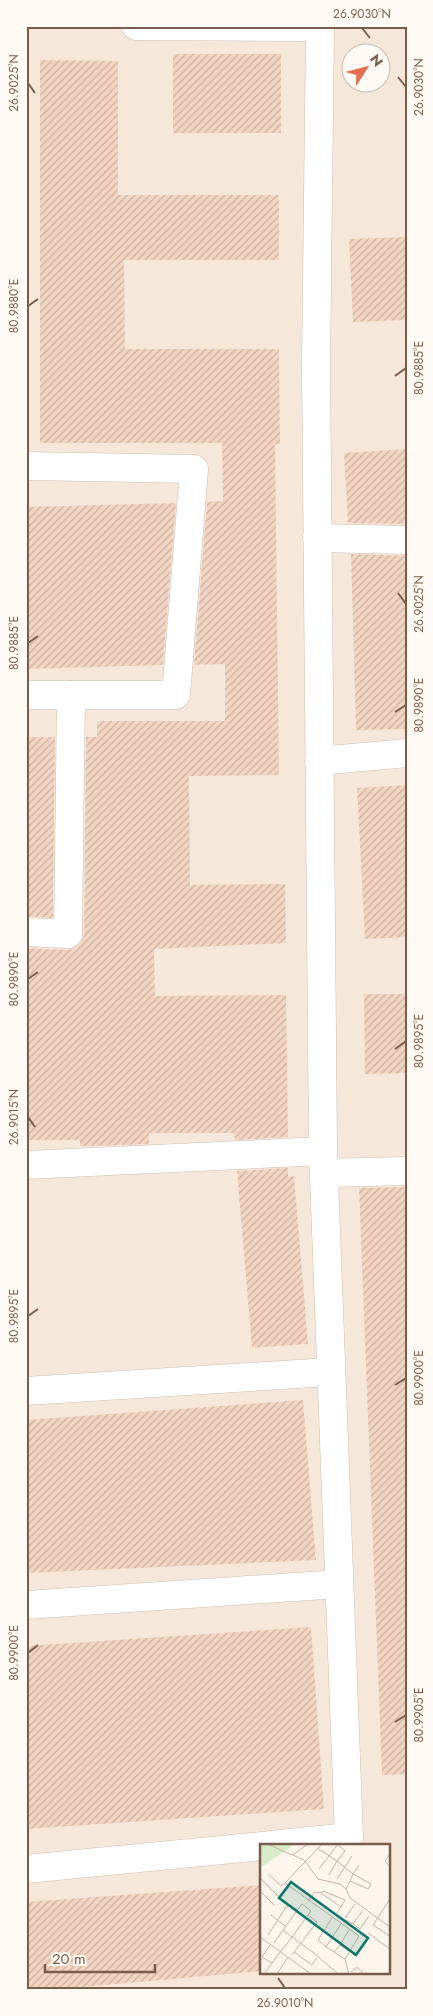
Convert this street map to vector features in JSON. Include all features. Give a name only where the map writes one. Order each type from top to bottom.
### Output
[{"type":"street","points":[[136,26],[320,27],[316,366],[323,1162],[349,1837],[280,1844]]},
{"type":"street","points":[[26,466],[194,469],[176,695],[26,695]]},
{"type":"street","points":[[317,538],[407,540]]},
{"type":"street","points":[[26,932],[68,934],[71,695]]},
{"type":"street","points":[[319,761],[407,753]]},
{"type":"street","points":[[26,1165],[323,1162],[407,1171]]},
{"type":"street","points":[[26,1391],[330,1372]]},
{"type":"street","points":[[26,1605],[339,1584]]},
{"type":"street","points":[[26,1868],[260,1846]]},
{"type":"shaded area","points":[[26,26],[407,26],[407,1990],[26,1990]]},
{"type":"building","points":[[173,54],[281,54],[281,133],[173,133]]},
{"type":"building","points":[[40,60],[118,61],[118,195],[279,195],[279,260],[124,260],[125,349],[279,349],[280,444],[275,444],[279,775],[189,776],[190,885],[285,884],[286,943],[154,949],[155,996],[286,995],[288,1137],[235,1140],[234,1133],[149,1133],[149,1144],[92,1146],[80,1146],[80,1140],[26,1140],[26,948],[67,950],[75,948],[81,943],[84,935],[86,737],[97,737],[97,721],[225,721],[225,664],[194,665],[207,502],[223,501],[222,443],[40,443]]},
{"type":"building","points":[[407,237],[407,320],[353,322],[349,239]]},
{"type":"building","points":[[407,449],[407,524],[348,523],[344,453]]},
{"type":"building","points":[[176,503],[163,665],[26,669],[26,507]]},
{"type":"building","points":[[351,554],[407,556],[407,729],[356,730]]},
{"type":"building","points":[[26,737],[55,737],[53,918],[26,916]]},
{"type":"building","points":[[407,785],[407,937],[365,939],[357,788]]},
{"type":"building","points":[[364,994],[407,994],[407,1073],[365,1074]]},
{"type":"building","points":[[288,1168],[288,1177],[294,1176],[308,1344],[252,1348],[237,1171]]},
{"type":"building","points":[[407,1187],[407,1774],[382,1775],[359,1188]]},
{"type":"building","points":[[303,1400],[316,1560],[26,1573],[26,1420]]},
{"type":"building","points":[[311,1627],[324,1809],[26,1829],[26,1646]]},
{"type":"building","points":[[260,1885],[260,1971],[49,1990],[26,1990],[26,1902]]}]
